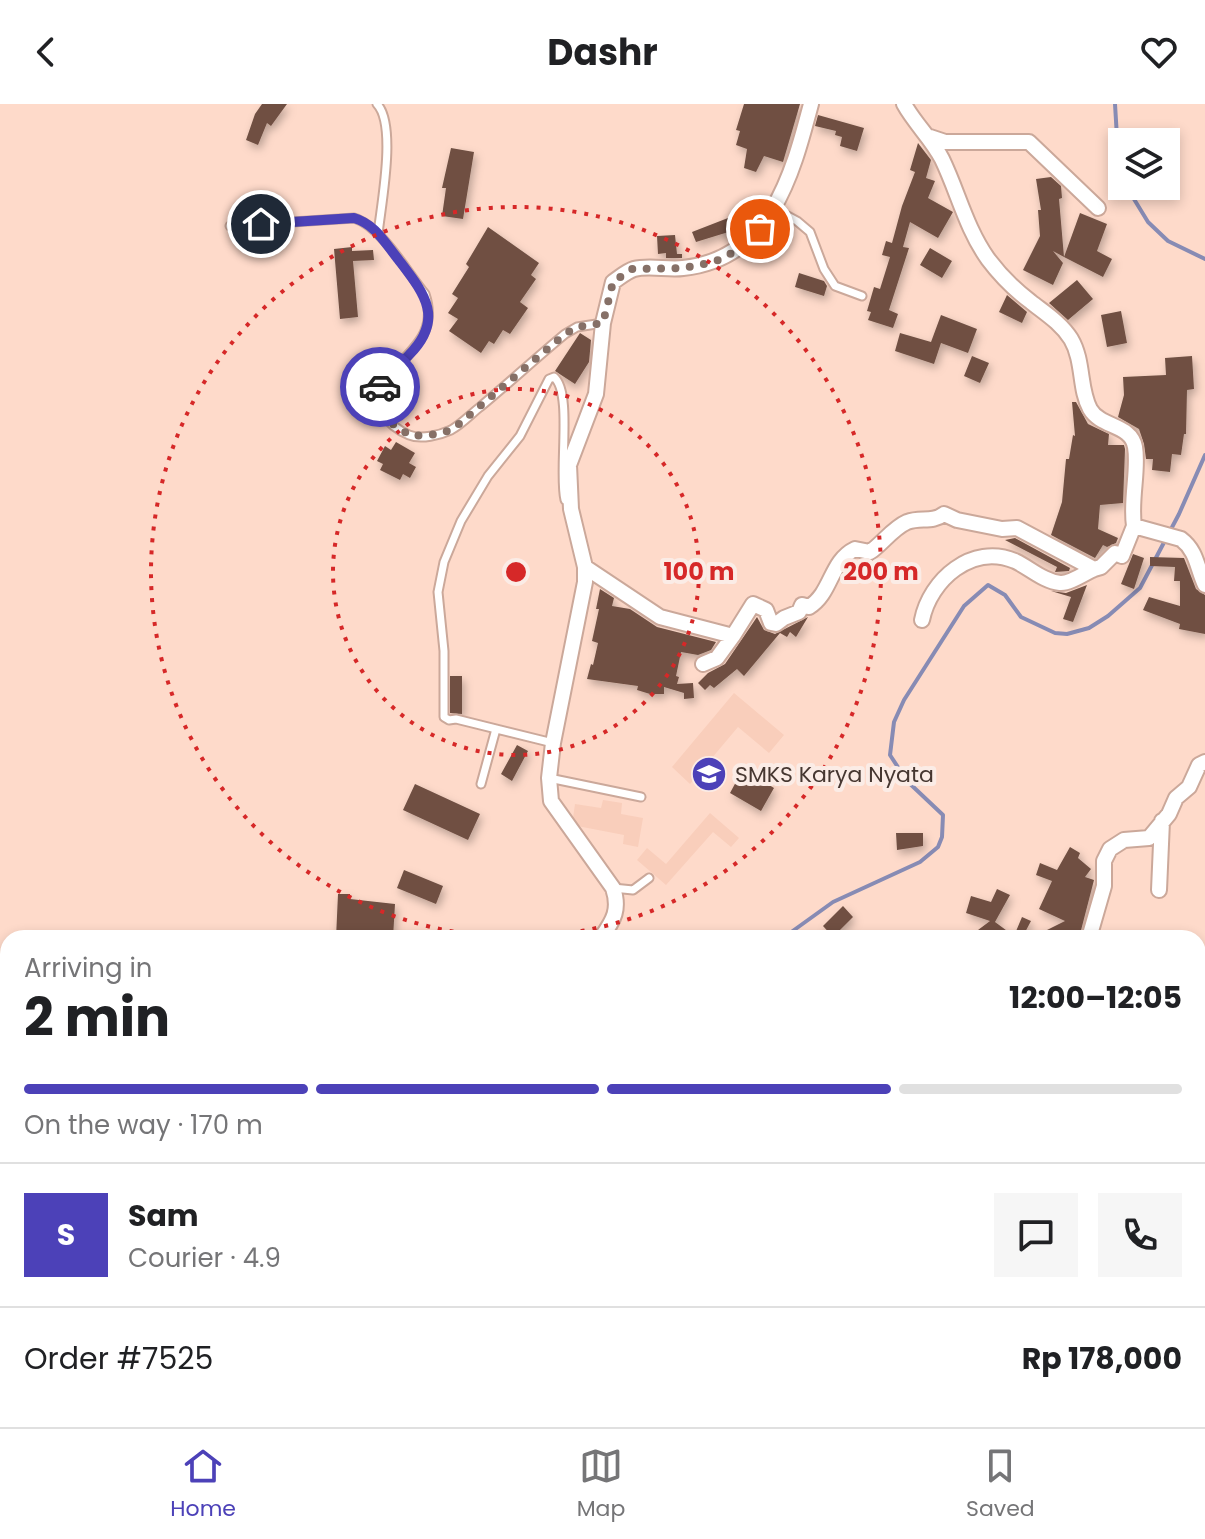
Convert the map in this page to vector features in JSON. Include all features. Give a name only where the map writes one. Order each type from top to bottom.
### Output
[{"type":"street","points":[[611,930],[619,905],[613,888],[551,801],[549,778],[585,582],[585,567],[571,509],[569,465],[596,394],[603,323],[613,282],[632,269],[683,268],[714,262],[740,249],[760,229],[792,166],[811,104]]},
{"type":"street","points":[[904,104],[930,137],[963,214],[987,257],[1017,291],[1065,331],[1078,353],[1090,409],[1131,437],[1135,448],[1131,508],[1138,528],[1122,556],[1115,553],[1101,567],[1066,583],[1039,576],[1013,561],[992,556],[970,560],[954,569],[932,593],[925,604],[922,620]]},
{"type":"street","points":[[930,137],[945,142],[1029,142],[1098,208]]},
{"type":"street","points":[[703,664],[717,658],[753,604],[766,610],[773,624],[794,616],[802,605],[809,607],[820,600],[836,566],[846,553],[855,549],[870,552],[903,524],[914,520],[936,520],[944,514],[957,520],[1002,529],[1017,528],[1094,569]]},
{"type":"street","points":[[1138,528],[1181,539],[1192,550],[1205,585]]},
{"type":"street","points":[[585,567],[660,617],[733,636]]},
{"type":"street","points":[[1091,930],[1104,886],[1104,861],[1110,849],[1124,840],[1148,839],[1176,798],[1189,787],[1199,765],[1205,762]]},
{"type":"street","points":[[1159,890],[1162,821]]},
{"type":"lane","points":[[377,104],[384,111],[387,129],[378,234]]},
{"type":"lane","points":[[773,208],[810,232],[824,269],[835,286],[862,296]]},
{"type":"lane","points":[[230,226],[354,218],[378,234],[425,294],[428,304],[429,314],[421,341],[378,391],[381,412],[388,421],[411,436],[423,437],[453,429],[565,334],[577,327],[603,323]]},
{"type":"lane","points":[[553,743],[444,717],[444,651],[438,608],[440,579],[461,521],[488,476],[520,436],[549,379],[554,377],[562,390],[563,487],[571,509]]},
{"type":"lane","points":[[481,784],[496,729]]},
{"type":"lane","points":[[549,778],[641,797]]},
{"type":"lane","points":[[613,888],[633,890],[649,878]]},
{"type":"shaded area","points":[[734,693],[784,735],[769,753],[738,727],[690,784],[672,767]]},
{"type":"shaded area","points":[[603,800],[622,803],[621,814],[643,818],[638,847],[623,844],[624,835],[572,825],[575,804],[601,808]]},
{"type":"shaded area","points":[[710,813],[739,838],[731,847],[713,832],[666,885],[637,860],[647,848],[666,864]]},
{"type":"building","points":[[262,104],[287,104],[271,126],[267,123],[258,145],[246,140]]},
{"type":"building","points":[[744,104],[800,104],[783,162],[764,156],[756,172],[744,168],[747,149],[736,145],[740,131],[736,130]]},
{"type":"building","points":[[818,115],[864,128],[857,151],[840,146],[842,137],[835,135],[836,131],[815,126]]},
{"type":"building","points":[[918,143],[931,160],[926,178],[935,181],[928,198],[953,212],[938,238],[910,222],[903,247],[909,248],[889,310],[898,314],[893,328],[868,320],[871,312],[867,311],[874,287],[880,289],[890,257],[882,255],[886,241],[892,243],[915,172],[910,170]]},
{"type":"building","points":[[451,148],[474,152],[463,219],[442,216],[446,188],[442,188]]},
{"type":"building","points":[[1051,177],[1061,186],[1062,198],[1059,199],[1064,257],[1053,251],[1063,263],[1053,285],[1023,270],[1040,236],[1038,210],[1041,210],[1036,179]]},
{"type":"building","points":[[746,211],[748,226],[696,242],[692,232]]},
{"type":"building","points":[[1080,213],[1107,224],[1097,251],[1112,259],[1103,277],[1064,257]]},
{"type":"building","points":[[488,227],[539,263],[531,275],[536,279],[520,302],[528,308],[510,334],[503,330],[494,344],[489,341],[481,353],[449,331],[458,319],[448,313],[458,298],[452,294]]},
{"type":"building","points":[[675,235],[677,254],[682,254],[682,258],[666,258],[666,253],[658,254],[657,236]]},
{"type":"building","points":[[352,247],[352,251],[373,250],[374,260],[353,261],[358,317],[340,319],[334,249]]},
{"type":"building","points":[[930,248],[952,261],[942,278],[920,265]]},
{"type":"building","points":[[799,273],[824,281],[827,286],[824,296],[795,287]]},
{"type":"building","points":[[1077,280],[1093,299],[1068,320],[1049,303]]},
{"type":"building","points":[[1007,295],[1027,312],[1022,323],[999,312]]},
{"type":"building","points":[[1121,311],[1127,343],[1107,347],[1101,315]]},
{"type":"building","points":[[941,315],[977,329],[968,353],[941,343],[934,364],[895,351],[900,333],[931,342]]},
{"type":"building","points":[[580,333],[591,340],[589,362],[575,384],[555,371]]},
{"type":"building","points":[[972,356],[989,363],[980,383],[964,376]]},
{"type":"building","points":[[1192,356],[1194,389],[1187,390],[1186,434],[1181,455],[1172,454],[1170,472],[1152,470],[1153,459],[1146,459],[1139,429],[1118,417],[1124,395],[1123,377],[1166,375],[1165,358]]},
{"type":"building","points":[[1072,402],[1076,402],[1088,424],[1109,434],[1108,445],[1124,445],[1125,449],[1123,503],[1100,505],[1098,529],[1118,538],[1116,543],[1107,547],[1103,545],[1095,558],[1051,535],[1062,502],[1066,459],[1069,459],[1075,436]]},
{"type":"building","points":[[396,442],[415,453],[409,463],[416,467],[410,478],[403,474],[400,480],[380,470],[383,464],[377,461],[385,446],[391,450]]},
{"type":"building","points":[[1015,538],[1070,568],[1069,571],[1055,572],[1057,567],[1005,540]]},
{"type":"building","points":[[1133,554],[1144,558],[1134,589],[1121,584]]},
{"type":"building","points":[[1150,557],[1184,558],[1196,589],[1205,595],[1205,634],[1179,629],[1180,624],[1143,610],[1149,597],[1180,606],[1180,581],[1174,581],[1175,567],[1150,566]]},
{"type":"building","points":[[1087,585],[1073,622],[1063,619],[1071,597],[1051,591],[1066,593]]},
{"type":"building","points":[[600,589],[614,598],[612,606],[630,609],[657,627],[716,642],[711,650],[698,655],[681,652],[677,684],[693,683],[694,698],[684,699],[684,693],[664,687],[664,694],[650,694],[637,690],[638,686],[587,679],[598,643],[592,641]]},
{"type":"building","points":[[757,617],[764,630],[775,634],[808,617],[796,637],[790,632],[787,637],[780,633],[744,676],[737,669],[714,688],[710,685],[705,690],[698,683],[708,673],[725,664]]},
{"type":"building","points":[[450,676],[462,676],[462,714],[450,713]]},
{"type":"building","points":[[517,745],[528,751],[512,781],[501,774]]},
{"type":"building","points":[[743,769],[774,788],[761,811],[730,793]]},
{"type":"building","points":[[415,784],[480,814],[468,840],[403,810]]},
{"type":"building","points":[[896,833],[923,833],[923,846],[897,850]]},
{"type":"building","points":[[1070,847],[1080,853],[1078,858],[1091,869],[1085,877],[1094,880],[1081,930],[1047,930],[1065,921],[1039,909],[1052,881],[1036,875],[1040,863],[1057,870]]},
{"type":"building","points":[[404,870],[443,886],[436,904],[397,888]]},
{"type":"building","points":[[997,889],[1010,895],[995,922],[1006,930],[978,930],[990,921],[966,913],[971,896],[991,902]]},
{"type":"building","points":[[338,894],[350,894],[350,899],[395,904],[393,930],[336,930]]},
{"type":"building","points":[[843,906],[853,917],[840,930],[827,930],[823,926]]},
{"type":"building","points":[[1022,917],[1031,921],[1026,930],[1017,930]]},
{"type":"waterway","points":[[1115,104],[1116,128]]},
{"type":"waterway","points":[[1135,200],[1148,222],[1168,241],[1205,259]]},
{"type":"waterway","points":[[794,930],[833,902],[920,862],[938,847],[942,837],[943,815],[907,781],[890,755],[894,722],[904,700],[964,606],[988,585],[1005,595],[1021,617],[1055,633],[1067,634],[1089,628],[1140,588],[1179,514],[1205,455]]},
{"type":"way so far","points":[[380,387],[377,400],[381,412],[388,421],[411,436],[423,437],[453,429],[565,334],[577,327],[603,323],[613,282],[632,269],[683,268],[714,262],[740,249],[760,229]]},
{"type":"place","name":"SMKS Karya Nyata","points":[[709,774]]},
{"type":"route","points":[[261,224],[354,218],[362,221],[378,234],[425,294],[429,314],[421,341],[380,387]]}]
